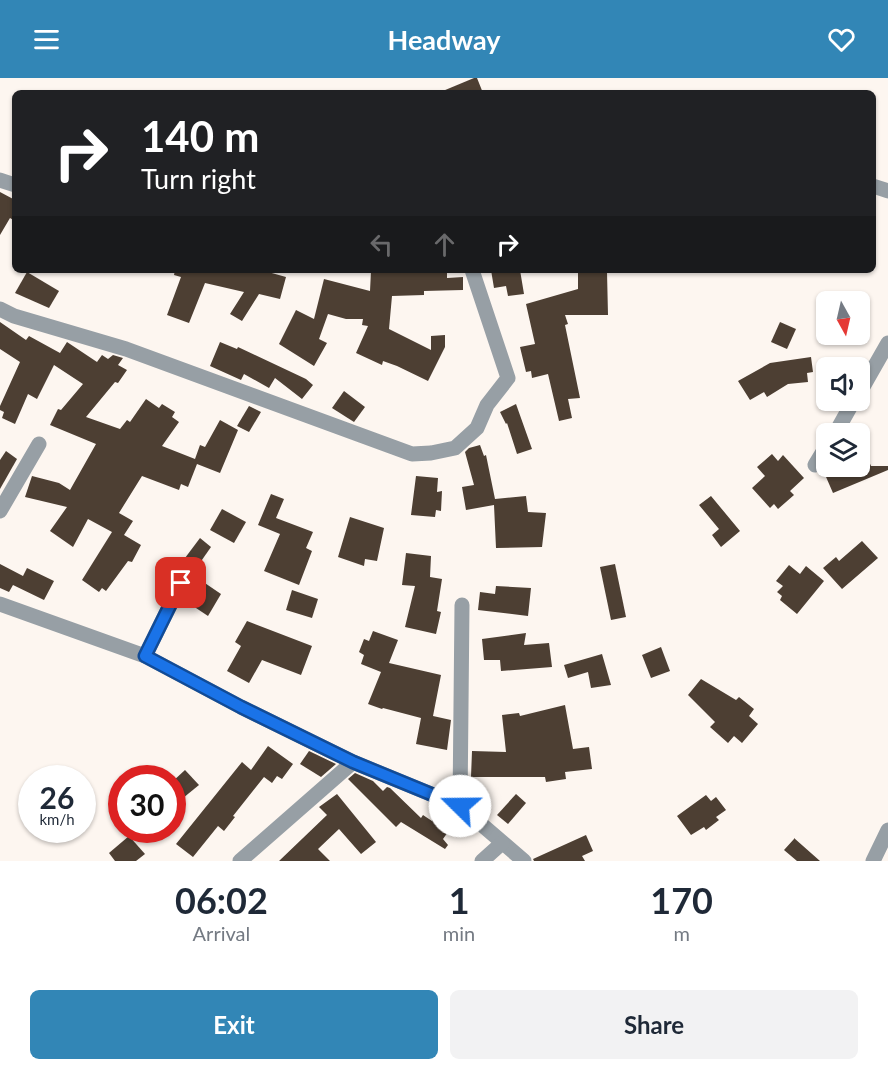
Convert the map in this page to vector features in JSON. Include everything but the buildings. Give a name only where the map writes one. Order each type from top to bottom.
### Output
[{"type":"street","points":[[0,309],[14,316],[126,349],[412,454],[431,453],[455,448],[477,428],[487,405],[508,378],[473,273]]},
{"type":"street","points":[[870,374],[888,343]]},
{"type":"street","points":[[0,511],[39,444]]},
{"type":"street","points":[[145,656],[181,583]]},
{"type":"street","points":[[0,604],[145,656],[241,707],[353,762],[460,806],[524,861]]},
{"type":"street","points":[[460,806],[462,605]]},
{"type":"street","points":[[240,861],[353,762]]},
{"type":"street","points":[[873,861],[888,830]]},
{"type":"street","points":[[482,861],[502,843]]},
{"type":"route","points":[[181,583],[145,656],[241,707],[353,762],[460,806]]}]
